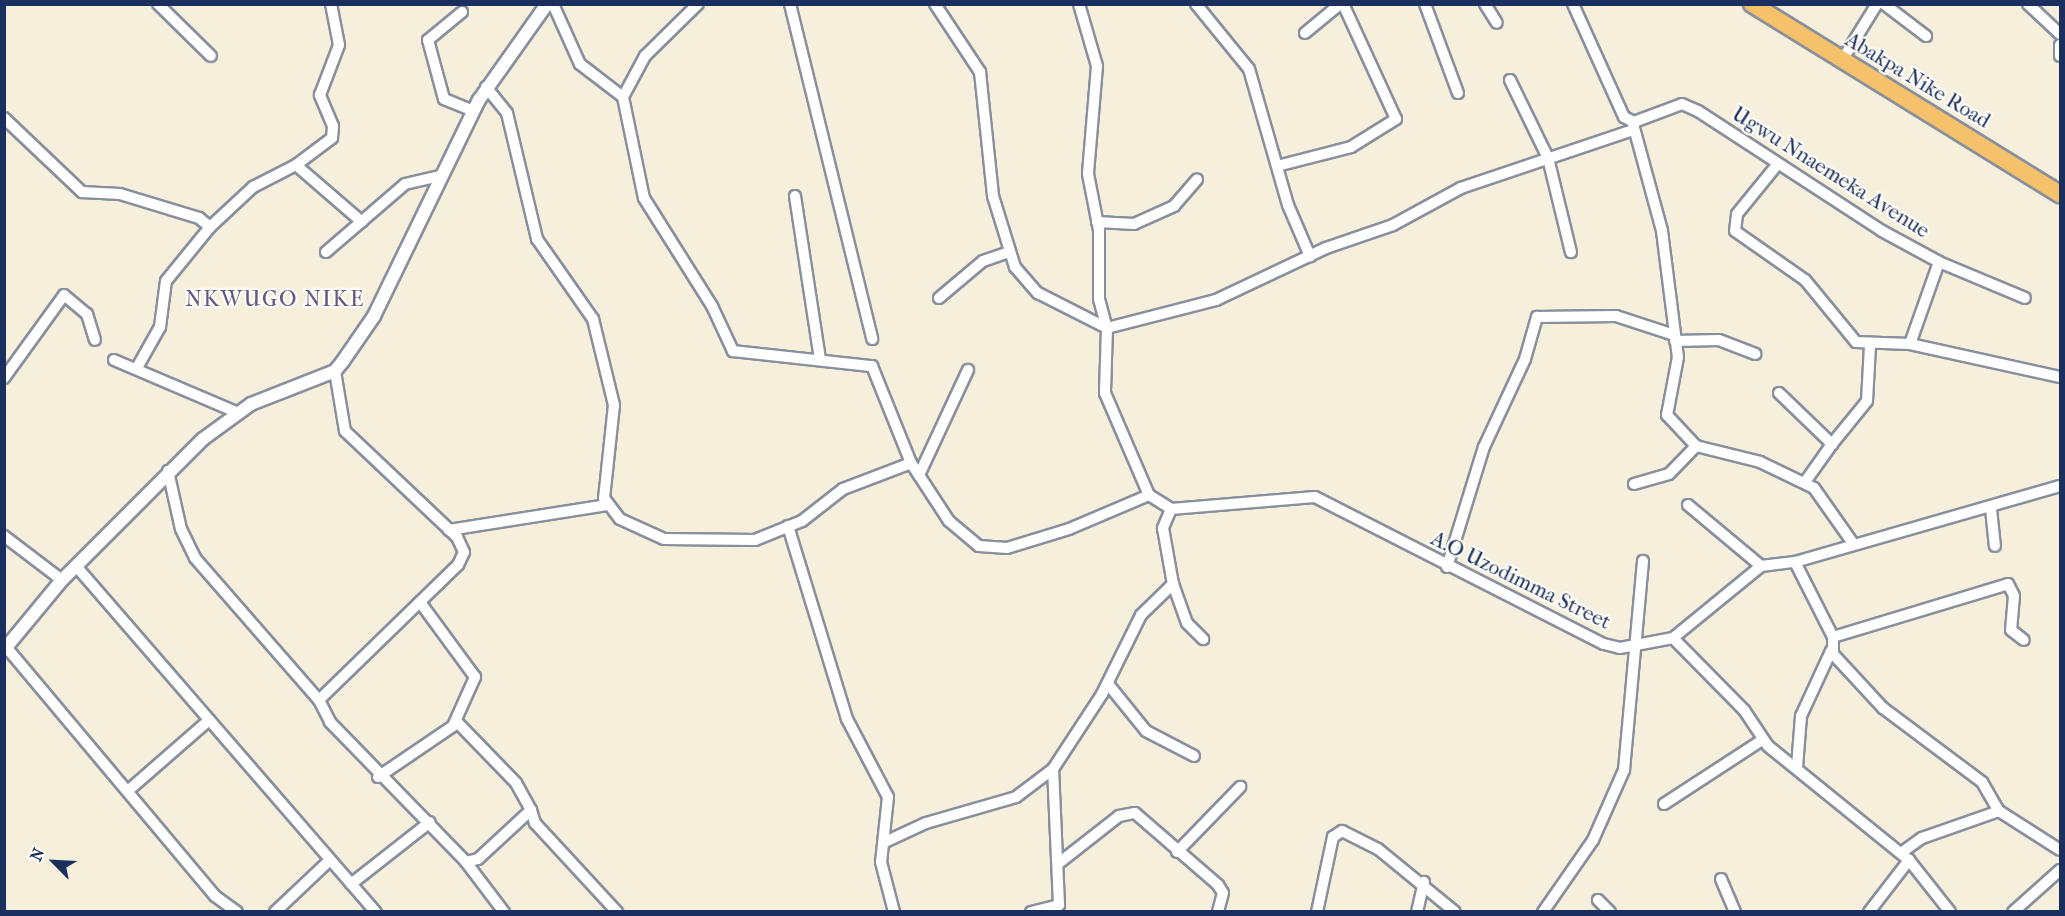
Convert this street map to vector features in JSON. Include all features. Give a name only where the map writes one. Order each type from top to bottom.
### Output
[{"type":"main road","name":"Abakpa Nike Road","points":[[1752,4],[1841,62],[2061,194]]},
{"type":"street","points":[[158,4],[211,56]]},
{"type":"street","points":[[138,366],[160,327],[166,281],[210,227],[253,187],[296,165],[332,138],[333,126],[320,95],[339,45],[331,4]]},
{"type":"street","points":[[237,912],[216,896],[130,789],[5,649],[62,580],[168,471],[238,413],[335,371],[374,316],[439,176],[486,87],[547,4]]},
{"type":"street","points":[[553,4],[580,64],[623,97]]},
{"type":"street","points":[[698,4],[645,56],[623,97],[644,198],[712,306],[733,351],[872,366],[911,463],[963,537],[992,549],[1069,529],[1149,495]]},
{"type":"street","points":[[790,4],[873,339]]},
{"type":"street","points":[[935,4],[980,72],[993,196],[1009,252],[1038,293],[1107,328],[1216,300],[1310,256],[1393,225],[1461,188],[1633,126]]},
{"type":"street","points":[[1079,4],[1097,66],[1088,174],[1097,222],[1099,299],[1107,328],[1107,401],[1149,495],[1171,508],[1163,528],[1173,584],[1187,623],[1203,639]]},
{"type":"street","points":[[1196,4],[1244,59],[1281,165],[1288,205],[1310,256]]},
{"type":"street","points":[[1281,165],[1351,147],[1396,119],[1341,4],[1305,33]]},
{"type":"street","points":[[1425,4],[1458,93]]},
{"type":"street","points":[[1485,4],[1497,23]]},
{"type":"street","points":[[1573,4],[1624,117],[1633,126],[1662,231],[1673,338],[1667,415],[1696,446],[1805,482],[1838,515],[1852,542]]},
{"type":"street","points":[[1841,62],[1877,4]]},
{"type":"street","points":[[1884,4],[1926,36]]},
{"type":"street","points":[[2028,4],[2061,34]]},
{"type":"street","points":[[462,12],[428,40],[444,99],[473,111]]},
{"type":"street","points":[[2061,45],[2061,56]]},
{"type":"street","points":[[1510,81],[1548,158],[1571,252]]},
{"type":"street","points":[[486,87],[507,113],[537,239],[592,319],[614,405],[603,489],[607,505],[629,526],[664,539],[736,543],[788,526],[843,489],[911,463]]},
{"type":"street","name":"Ugwu Nnaemeka Avenue","points":[[1633,126],[1682,104],[1777,165],[1939,262],[1910,344]]},
{"type":"street","points":[[4,118],[82,192],[120,194],[199,218],[210,227]]},
{"type":"street","points":[[296,165],[362,222]]},
{"type":"street","points":[[1777,165],[1732,227],[1805,280],[1848,334],[1870,345],[1910,344],[2061,377]]},
{"type":"street","points":[[326,252],[405,184],[439,176]]},
{"type":"street","points":[[1097,222],[1134,224],[1174,206],[1197,180]]},
{"type":"street","points":[[795,196],[820,359]]},
{"type":"street","points":[[939,298],[983,261],[1009,252]]},
{"type":"street","points":[[1939,262],[2025,298]]},
{"type":"street","points":[[4,378],[64,295],[87,314],[95,340]]},
{"type":"street","points":[[1447,567],[1484,447],[1539,315],[1616,316],[1673,338],[1719,340],[1755,354]]},
{"type":"street","points":[[1805,482],[1867,401],[1870,345]]},
{"type":"street","points":[[114,360],[138,366],[238,413]]},
{"type":"street","points":[[919,475],[968,370]]},
{"type":"street","points":[[319,700],[463,557],[464,547],[450,530],[345,431],[335,371]]},
{"type":"street","points":[[1779,393],[1832,444]]},
{"type":"street","points":[[1634,484],[1669,474],[1696,446]]},
{"type":"street","points":[[168,471],[181,529],[195,558],[319,700],[330,722],[378,777],[430,822],[466,862],[504,912]]},
{"type":"street","points":[[1950,912],[1905,857],[1762,740],[1744,711],[1673,638],[1761,566],[1795,562],[1852,542],[1991,509],[2061,486]]},
{"type":"street","name":"A.O Uzodimma Street","points":[[1171,508],[1222,501],[1315,497],[1447,567],[1604,644],[1632,646],[1673,638]]},
{"type":"street","points":[[450,530],[607,505]]},
{"type":"street","points":[[1688,505],[1761,566]]},
{"type":"street","points":[[1991,509],[1995,546]]},
{"type":"street","points":[[788,526],[847,719],[888,797],[885,842],[881,862],[894,912]]},
{"type":"street","points":[[4,536],[62,580]]},
{"type":"street","points":[[1543,912],[1593,840],[1624,770],[1635,681],[1632,646],[1643,561]]},
{"type":"street","points":[[1795,562],[1833,637],[1832,651],[1801,716],[1797,767]]},
{"type":"street","points":[[76,566],[329,861],[376,912]]},
{"type":"street","points":[[885,842],[926,823],[1016,797],[1053,769],[1108,684],[1141,615],[1173,584]]},
{"type":"street","points":[[1833,637],[2008,584],[2014,596],[2011,630],[2024,640]]},
{"type":"street","points":[[378,777],[456,721],[458,704],[475,673],[420,602]]},
{"type":"street","points":[[1832,651],[1882,708],[1982,782],[1999,811],[2061,850]]},
{"type":"street","points":[[1108,684],[1146,731],[1194,756]]},
{"type":"street","points":[[130,789],[209,720]]},
{"type":"street","points":[[456,721],[516,783],[531,810],[535,823],[617,912]]},
{"type":"street","points":[[1664,804],[1762,740]]},
{"type":"street","points":[[1031,912],[1059,908],[1059,863],[1053,769]]},
{"type":"street","points":[[1177,852],[1240,787]]},
{"type":"street","points":[[466,862],[481,856],[531,810]]},
{"type":"street","points":[[1869,912],[1905,857],[1922,838],[1999,811]]},
{"type":"street","points":[[1059,863],[1125,812],[1135,813],[1223,893],[1218,912]]},
{"type":"street","points":[[351,884],[430,822]]},
{"type":"street","points":[[1317,912],[1337,832],[1356,835],[1424,882],[1455,912]]},
{"type":"street","points":[[275,912],[329,861]]},
{"type":"street","points":[[2013,912],[2061,870]]},
{"type":"street","points":[[1721,879],[1735,912]]},
{"type":"street","points":[[1417,912],[1424,882]]},
{"type":"street","points":[[1598,900],[1610,912]]},
{"type":"district","name":"NKWUGO NIKE","points":[[275,300]]}]
